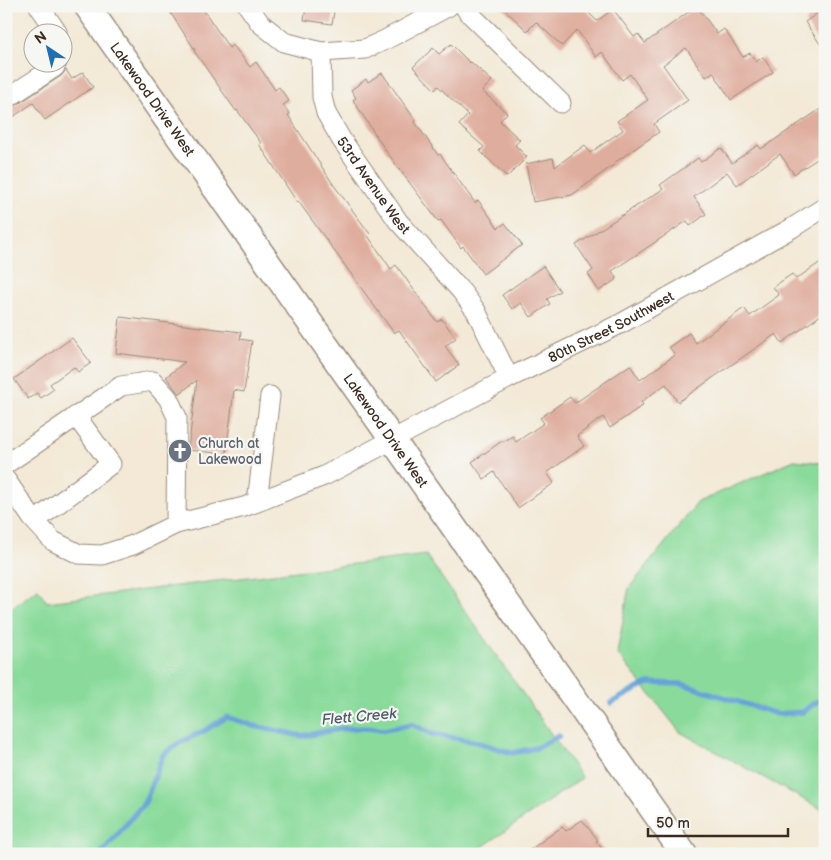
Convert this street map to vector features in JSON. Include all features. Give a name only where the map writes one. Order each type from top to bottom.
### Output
[{"type":"main road","name":"Lakewood Drive West","points":[[87,6],[684,854]]},
{"type":"street","points":[[40,6],[51,22]]},
{"type":"street","points":[[248,6],[260,23],[284,42],[321,52],[365,48],[449,6]]},
{"type":"street","points":[[464,6],[561,103]]},
{"type":"street","name":"53rd Avenue West","points":[[321,52],[322,97],[326,113],[341,139],[398,221],[462,292],[476,311],[509,378]]},
{"type":"street","points":[[6,99],[47,72]]},
{"type":"street","name":"80th Street Southwest","points":[[6,480],[35,521],[53,540],[79,554],[102,555],[133,544],[176,524],[244,507],[324,476],[509,378],[622,323],[783,233],[825,207]]},
{"type":"street","points":[[6,464],[121,386],[153,381],[168,398],[177,417],[176,524]]},
{"type":"street","points":[[256,502],[270,396]]},
{"type":"street","points":[[35,521],[111,464],[76,416]]},
{"type":"green space","points":[[794,460],[825,463],[825,811],[680,732],[617,653],[629,588],[698,502]]},
{"type":"green space","points":[[426,555],[582,778],[472,854],[6,854],[6,611],[38,589],[47,602]]},
{"type":"building","points":[[166,6],[201,6],[229,48],[233,45],[250,67],[256,62],[275,90],[279,87],[289,101],[283,105],[290,114],[288,115],[333,184],[370,234],[368,236],[391,269],[396,265],[437,322],[442,319],[456,338],[445,346],[459,365],[436,382],[399,330],[394,333],[297,202],[259,144],[261,143],[194,51]]},
{"type":"building","points":[[306,6],[335,6],[332,24],[304,20]]},
{"type":"building","points":[[501,6],[582,6],[597,21],[613,9],[634,37],[638,34],[645,43],[697,6],[717,34],[724,29],[743,57],[750,53],[756,62],[763,57],[773,72],[731,100],[713,72],[706,77],[686,48],[663,65],[688,100],[654,124],[659,132],[572,195],[533,202],[526,164],[553,158],[555,167],[585,145],[590,153],[623,130],[617,121],[648,100],[630,74],[622,80],[602,52],[596,57],[577,30],[562,46],[536,22],[527,31]]},
{"type":"building","points":[[825,8],[825,51],[805,22]]},
{"type":"building","points":[[451,44],[492,81],[482,91],[507,113],[500,121],[520,140],[515,145],[527,157],[507,177],[480,151],[484,147],[459,125],[468,115],[438,86],[435,90],[413,67],[433,48],[439,54]]},
{"type":"building","points":[[64,72],[67,72],[72,79],[83,72],[93,87],[45,120],[33,103],[6,122],[6,110],[61,76]]},
{"type":"building","points":[[382,73],[438,155],[440,154],[475,203],[478,200],[498,228],[505,223],[522,245],[483,274],[441,220],[438,221],[386,151],[353,100],[356,98],[351,90],[366,79],[368,82]]},
{"type":"building","points":[[825,106],[825,154],[794,174],[780,154],[737,185],[727,172],[694,197],[706,214],[690,226],[687,221],[612,271],[617,279],[599,291],[588,274],[593,270],[576,245],[663,189],[660,185],[698,158],[701,162],[721,148],[732,163],[758,145],[761,149]]},
{"type":"building","points":[[825,259],[825,312],[782,343],[776,334],[678,402],[666,384],[641,402],[643,405],[610,428],[603,417],[577,436],[584,446],[547,473],[554,483],[518,508],[494,472],[484,479],[472,462],[502,441],[513,436],[516,442],[544,423],[540,418],[570,397],[575,403],[630,365],[640,380],[675,355],[669,347],[689,333],[696,343],[744,308],[750,316],[779,295],[773,287],[792,274],[796,279]]},
{"type":"building","points":[[543,266],[560,291],[547,299],[550,304],[531,317],[521,303],[512,309],[502,295]]},
{"type":"building","points":[[120,317],[241,332],[240,339],[252,341],[244,392],[234,390],[226,454],[188,450],[197,380],[179,394],[166,377],[185,362],[116,353]]},
{"type":"building","points":[[72,338],[91,363],[78,372],[74,367],[50,384],[54,389],[41,398],[37,393],[28,399],[14,379]]},
{"type":"building","points":[[582,820],[598,840],[596,841],[606,854],[524,854],[562,827],[566,831]]},
{"type":"waterway","name":"Flett Creek","points":[[611,703],[648,683],[682,684],[777,714],[803,712],[825,698]]},
{"type":"waterway","name":"Flett Creek","points":[[101,854],[145,802],[163,755],[179,743],[227,717],[254,726],[302,736],[339,729],[366,728],[384,730],[412,724],[432,734],[477,742],[512,753],[536,748],[559,736]]},
{"type":"place","name":"Church at Lakewood","points":[[180,451]]}]
